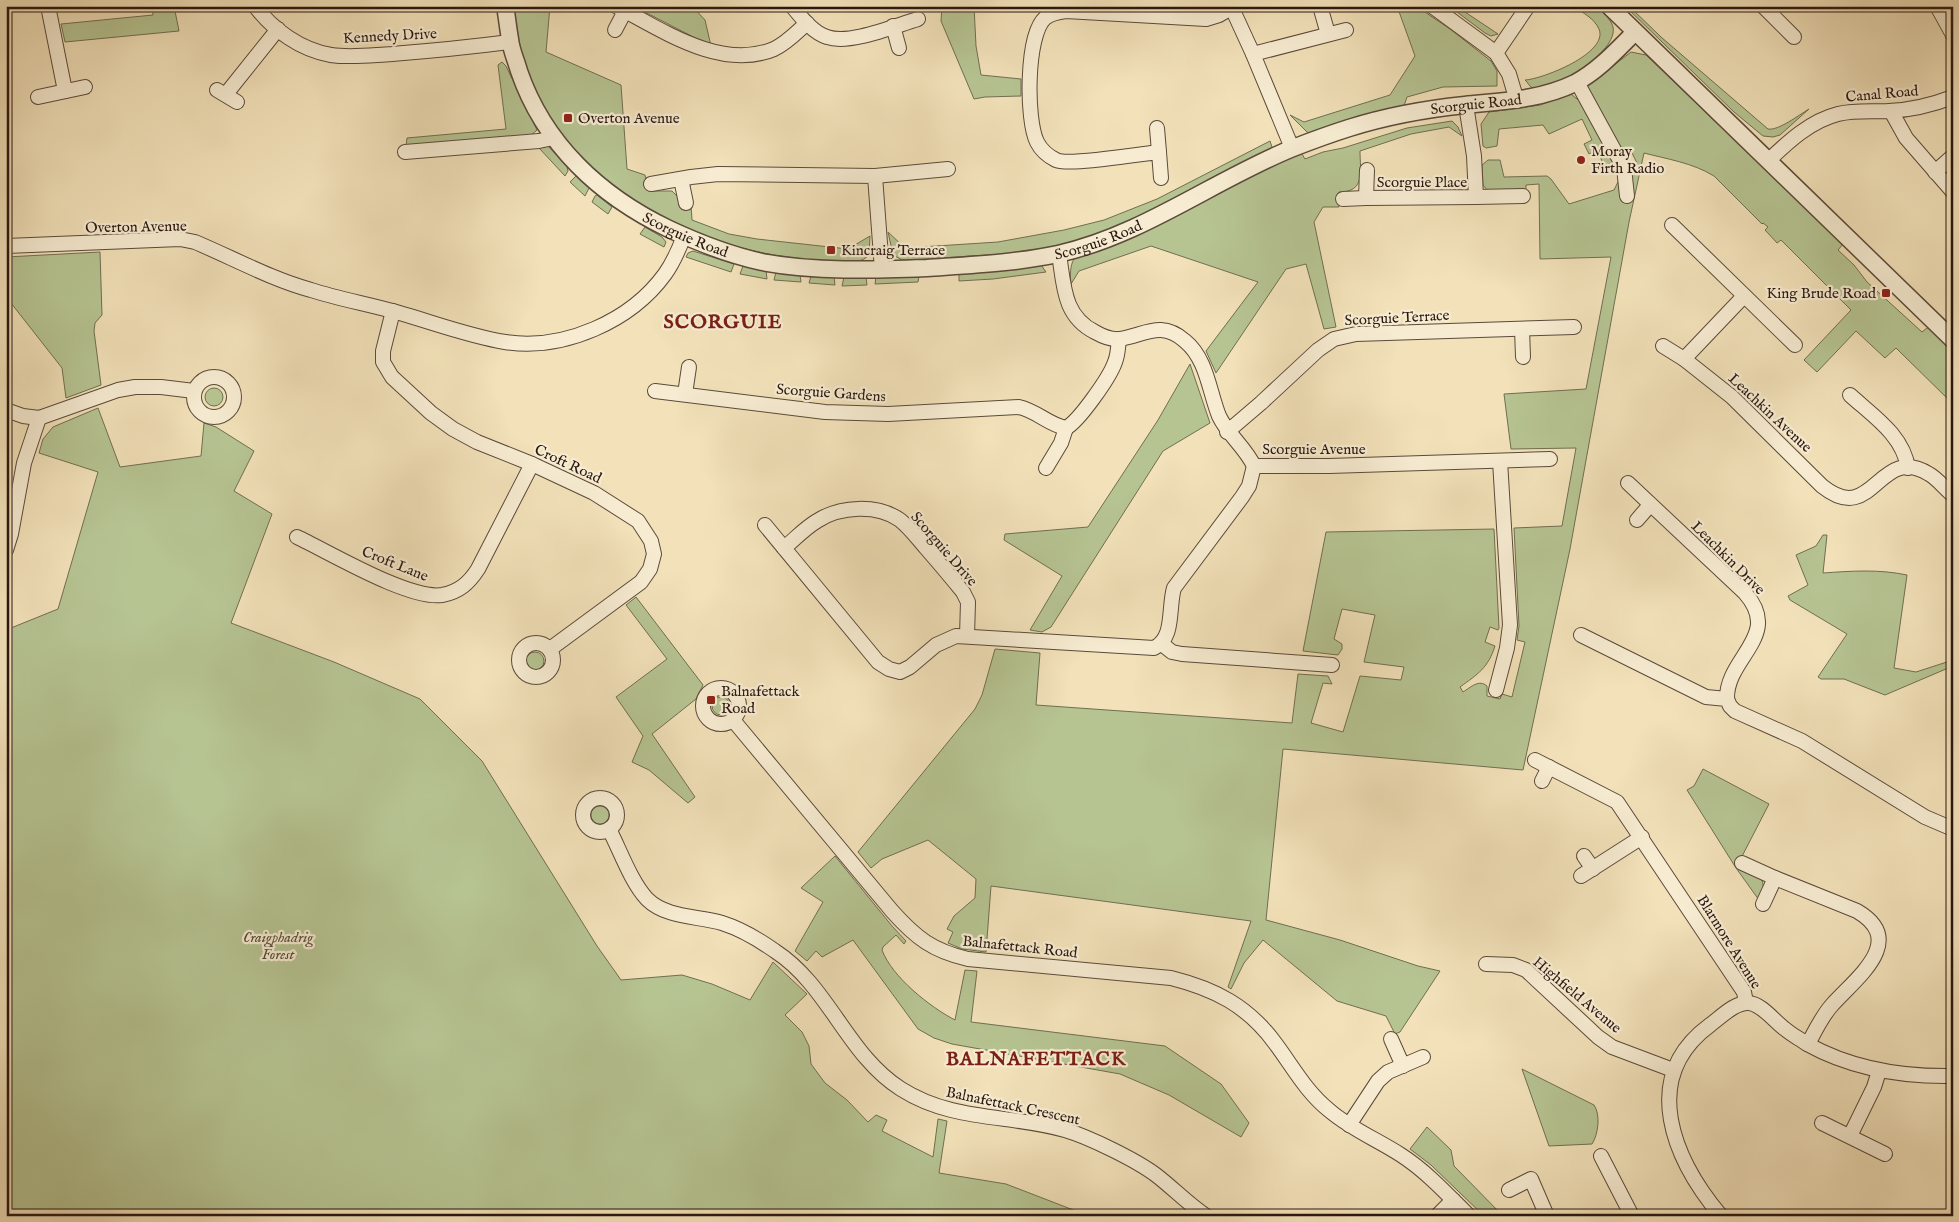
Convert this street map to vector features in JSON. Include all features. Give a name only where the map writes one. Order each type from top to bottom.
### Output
[{"type":"street","points":[[48,6],[65,91]]},
{"type":"street","name":"Kennedy Drive","points":[[255,6],[278,30],[295,42],[309,49],[330,55],[353,57],[447,50],[510,42]]},
{"type":"street","name":"Scorguie Road","points":[[505,6],[510,42],[526,90],[552,138],[575,164],[601,188],[644,217],[684,236],[740,257],[819,269],[882,270],[948,266],[1059,254],[1112,237],[1163,214],[1292,148],[1349,128],[1423,110],[1517,101],[1549,93],[1577,82],[1599,66],[1635,32]]},
{"type":"street","points":[[792,6],[818,33],[835,39],[856,37],[918,19]]},
{"type":"street","points":[[1320,6],[1328,34]]},
{"type":"street","points":[[1432,6],[1496,54],[1509,74],[1517,101]]},
{"type":"street","points":[[1496,54],[1528,6]]},
{"type":"street","points":[[1608,6],[1953,340]]},
{"type":"street","points":[[1763,6],[1794,36]]},
{"type":"street","points":[[1937,6],[1953,35]]},
{"type":"street","points":[[1159,152],[1073,162],[1058,161],[1044,152],[1036,141],[1032,125],[1029,83],[1034,42],[1038,27],[1044,18],[1054,12],[1066,11],[1206,19],[1219,15],[1231,7],[1253,54],[1292,148]]},
{"type":"street","points":[[615,30],[621,9],[711,52],[728,55],[746,55],[775,48],[788,40],[807,23]]},
{"type":"street","points":[[893,26],[899,48]]},
{"type":"street","points":[[227,95],[278,30]]},
{"type":"street","points":[[1253,54],[1346,30]]},
{"type":"street","points":[[1577,82],[1624,168],[1627,196]]},
{"type":"street","points":[[38,97],[85,87]]},
{"type":"street","name":"Canal Road","points":[[1768,161],[1802,131],[1836,115],[1926,106],[1953,97]]},
{"type":"street","name":"Scorguie Place","points":[[1466,105],[1474,156],[1476,197]]},
{"type":"street","points":[[1891,111],[1906,138],[1953,192]]},
{"type":"street","points":[[1157,128],[1161,178]]},
{"type":"street","points":[[405,152],[539,141],[552,138]]},
{"type":"street","points":[[1935,172],[1953,156]]},
{"type":"street","points":[[651,184],[718,174],[875,176],[948,169]]},
{"type":"street","name":"Scorguie Place","points":[[1367,170],[1366,198],[1523,196]]},
{"type":"street","points":[[875,176],[882,270]]},
{"type":"street","points":[[681,179],[686,202]]},
{"type":"street","points":[[1343,198],[1366,198]]},
{"type":"street","points":[[1672,225],[1795,344]]},
{"type":"street","name":"Overton Avenue","points":[[6,246],[180,239],[195,242],[310,290],[506,342],[529,343],[559,341],[590,331],[620,316],[666,274],[684,236]]},
{"type":"street","points":[[1046,468],[1062,443],[1066,428],[1079,418],[1115,364],[1119,339],[1102,336],[1084,327],[1073,314],[1066,299],[1059,254]]},
{"type":"street","points":[[1684,359],[1744,296]]},
{"type":"street","name":"Croft Road","points":[[393,311],[383,351],[383,362],[392,377],[431,413],[453,429],[476,442],[532,464],[594,493],[638,521],[651,542],[654,554],[650,569],[641,582],[550,649]]},
{"type":"street","name":"Scorguie Terrace","points":[[1228,432],[1318,350],[1334,339],[1356,334],[1574,327]]},
{"type":"street","name":"Scorguie Avenue","points":[[1119,339],[1148,330],[1158,329],[1184,340],[1195,352],[1202,365],[1220,417],[1228,432],[1246,453],[1254,466],[1329,466],[1550,459]]},
{"type":"street","points":[[1522,330],[1523,357]]},
{"type":"street","name":"Leachkin Avenue","points":[[1663,346],[1684,359],[1732,398],[1822,486],[1832,493],[1849,498],[1858,497],[1867,493],[1886,474],[1893,470],[1908,468]]},
{"type":"street","points":[[685,394],[689,367]]},
{"type":"street","points":[[6,410],[23,416],[39,418],[118,390],[135,387],[161,387],[194,391]]},
{"type":"street","name":"Scorguie Gardens","points":[[655,391],[825,412],[888,414],[1019,407],[1034,412],[1058,426],[1066,428]]},
{"type":"street","points":[[1850,395],[1895,436],[1902,447],[1908,468],[1916,468],[1931,475],[1953,495]]},
{"type":"street","points":[[6,550],[11,534],[24,463],[39,418]]},
{"type":"street","points":[[1496,690],[1507,648],[1510,625],[1500,461]]},
{"type":"street","name":"Croft Lane","points":[[297,536],[392,584],[414,592],[427,595],[442,595],[456,591],[469,583],[478,569],[532,464]]},
{"type":"street","points":[[765,525],[878,662],[889,669],[900,672],[910,667],[936,645],[956,636],[1154,648],[1162,644],[1168,627],[1174,588],[1242,497],[1249,486],[1254,466]]},
{"type":"street","name":"Leachkin Drive","points":[[1628,483],[1745,593],[1753,602],[1758,612],[1759,625],[1755,637],[1730,681],[1727,699]]},
{"type":"street","points":[[1637,520],[1650,504]]},
{"type":"street","name":"Scorguie Drive","points":[[784,548],[816,521],[833,512],[849,509],[867,509],[884,512],[899,520],[911,530],[963,592],[968,602],[967,636]]},
{"type":"street","points":[[1581,635],[1706,697],[1727,699],[1735,711],[1802,741],[1925,817],[1953,829]]},
{"type":"street","points":[[1162,644],[1172,652],[1182,654],[1332,665]]},
{"type":"street","name":"Balnafettack Road","points":[[733,720],[909,931],[924,942],[946,954],[968,960],[1171,978],[1198,985],[1220,994],[1239,1006],[1258,1022],[1275,1042],[1316,1099],[1348,1125],[1401,1155],[1418,1168],[1469,1216]]},
{"type":"street","name":"Blarmore Avenue","points":[[1535,760],[1617,802],[1744,992],[1746,1003],[1759,1007],[1787,1031],[1834,1057],[1879,1071],[1910,1075],[1953,1076]]},
{"type":"street","points":[[1542,781],[1549,767]]},
{"type":"street","name":"Balnafettack Crescent","points":[[609,829],[638,887],[648,900],[665,910],[720,922],[736,928],[778,952],[804,975],[864,1056],[881,1074],[901,1089],[944,1110],[1057,1128],[1086,1138],[1145,1168],[1206,1216]]},
{"type":"street","points":[[1584,856],[1587,873],[1642,837]]},
{"type":"street","points":[[1742,863],[1857,911],[1868,918],[1878,936],[1875,959],[1831,1006],[1808,1044]]},
{"type":"street","points":[[1763,904],[1775,878]]},
{"type":"street","name":"Highfield Avenue","points":[[1486,964],[1513,965],[1526,970],[1598,1037],[1612,1047],[1673,1070]]},
{"type":"street","points":[[1721,1216],[1696,1182],[1675,1142],[1669,1118],[1669,1094],[1673,1070],[1682,1054],[1697,1035],[1732,1009],[1746,1003]]},
{"type":"street","points":[[1391,1039],[1403,1066]]},
{"type":"street","points":[[1348,1125],[1378,1081],[1388,1072],[1423,1057]]},
{"type":"street","points":[[1850,1136],[1874,1087],[1879,1071]]},
{"type":"street","points":[[1822,1123],[1886,1154]]},
{"type":"street","points":[[1601,1156],[1632,1216]]},
{"type":"street","points":[[1509,1190],[1530,1179],[1547,1216]]},
{"type":"street","points":[[1437,1216],[1453,1200]]},
{"type":"green space","points":[[152,6],[174,6],[179,31],[65,42],[61,24],[153,15]]},
{"type":"green space","points":[[514,6],[550,6],[546,52],[621,85],[627,169],[645,175],[648,191],[672,191],[678,197],[679,206],[691,205],[692,220],[729,234],[848,249],[870,236],[869,255],[856,262],[829,262],[762,253],[721,242],[681,226],[644,207],[609,183],[579,154],[553,121],[532,84],[520,46]]},
{"type":"green space","points":[[633,6],[692,6],[705,20],[711,46]]},
{"type":"green space","points":[[942,6],[974,6],[976,46],[981,75],[1021,79],[1021,96],[974,99],[941,21]]},
{"type":"green space","points":[[1397,6],[1416,6],[1450,29],[1491,61],[1497,71],[1497,86],[1443,87],[1407,97],[1404,106],[1310,133],[1307,132],[1290,115],[1304,122],[1390,95],[1415,56]]},
{"type":"green space","points":[[1449,6],[1468,6],[1465,12],[1498,34],[1491,36],[1485,33]]},
{"type":"green space","points":[[1573,6],[1596,6],[1612,24],[1612,37],[1606,48],[1582,69],[1554,84],[1542,88],[1533,88],[1525,80],[1546,75],[1573,63],[1594,47],[1599,38],[1599,29],[1594,22]]},
{"type":"green space","points":[[1625,6],[1629,6],[1661,37],[1768,129],[1777,128],[1809,109],[1780,135],[1773,137],[1763,136],[1734,112]]},
{"type":"green space","points":[[1631,52],[1646,55],[1843,244],[1838,250],[1854,265],[1867,282],[1922,332],[1929,328],[1953,351],[1953,404],[1896,348],[1885,358],[1856,331],[1817,372],[1804,360],[1851,310],[1781,240],[1777,243],[1765,230],[1768,227],[1762,224],[1714,176],[1671,159],[1644,153],[1629,222],[1570,549],[1523,770],[1283,749],[1266,920],[1340,940],[1418,966],[1440,971],[1400,1032],[1395,1034],[1386,1016],[1337,1001],[1263,940],[1244,963],[1231,989],[1228,987],[1251,921],[991,886],[986,952],[962,949],[948,943],[953,932],[947,929],[954,916],[975,898],[976,879],[928,840],[882,859],[871,868],[858,852],[975,709],[982,695],[995,649],[1040,653],[1036,705],[1292,723],[1298,674],[1328,676],[1332,684],[1323,683],[1311,723],[1343,732],[1360,676],[1401,680],[1404,667],[1364,662],[1375,615],[1342,609],[1334,639],[1342,644],[1342,649],[1338,655],[1303,651],[1326,532],[1494,529],[1499,628],[1498,630],[1490,627],[1485,642],[1495,646],[1486,665],[1460,687],[1463,692],[1475,684],[1481,683],[1487,686],[1487,696],[1500,699],[1502,694],[1512,697],[1525,642],[1517,640],[1519,626],[1514,528],[1562,526],[1576,448],[1511,449],[1504,394],[1586,389],[1611,257],[1540,259],[1539,184],[1526,185],[1526,190],[1488,191],[1483,185],[1482,165],[1488,160],[1500,160],[1504,177],[1547,176],[1569,204],[1614,190],[1619,180],[1630,177],[1637,163],[1632,153],[1620,148],[1587,86]]},
{"type":"green space","points":[[502,62],[506,66],[537,130],[530,136],[406,146],[407,138],[506,129],[498,65]]},
{"type":"green space","points":[[1571,94],[1577,99],[1581,98],[1618,167],[1606,170],[1597,150],[1589,154],[1584,144],[1592,140],[1582,119],[1549,134],[1543,125],[1499,129],[1497,146],[1486,148],[1483,146],[1481,124],[1489,112],[1540,105]]},
{"type":"green space","points":[[1452,121],[1458,127],[1462,136],[1449,127],[1411,134],[1360,151],[1360,179],[1358,184],[1348,191],[1339,192],[1339,207],[1323,207],[1314,222],[1336,327],[1324,329],[1306,264],[1286,269],[1216,373],[1206,351],[1258,282],[1151,246],[1079,271],[1071,284],[1071,271],[1074,259],[1298,154],[1302,154],[1305,159],[1407,128]]},
{"type":"green space","points":[[1270,141],[1272,147],[1269,150],[1157,210],[1085,239],[1052,247],[1003,254],[909,260],[902,260],[893,255],[888,232],[905,248],[998,242],[1064,230],[1104,220],[1157,199]]},
{"type":"green space","points":[[548,146],[567,167],[568,171],[565,176],[539,148]]},
{"type":"green space","points":[[576,176],[589,188],[585,196],[570,182]]},
{"type":"green space","points":[[597,195],[612,207],[608,214],[592,202]]},
{"type":"green space","points":[[645,227],[662,237],[666,242],[664,247],[640,234]]},
{"type":"green space","points":[[693,251],[734,264],[731,272],[686,257],[688,253]]},
{"type":"green space","points":[[100,252],[102,315],[95,323],[94,331],[101,385],[66,398],[62,368],[11,303],[6,290],[6,257]]},
{"type":"green space","points":[[1041,265],[1046,272],[993,279],[959,281],[959,274]]},
{"type":"green space","points":[[743,266],[766,270],[767,279],[740,274]]},
{"type":"green space","points":[[776,272],[800,275],[801,282],[774,280]]},
{"type":"green space","points":[[811,276],[834,277],[835,285],[809,283]]},
{"type":"green space","points":[[919,276],[918,282],[875,284],[876,277]]},
{"type":"green space","points":[[844,277],[866,277],[867,285],[842,286]]},
{"type":"green space","points":[[1190,364],[1210,423],[1163,451],[1051,627],[1042,632],[1030,630],[1062,576],[1004,540],[1005,534],[1088,527],[1158,420]]},
{"type":"green space","points":[[214,388],[220,391],[223,397],[220,403],[214,406],[208,403],[205,397],[208,391]]},
{"type":"green space","name":"Craigphadrig Forest","points":[[98,408],[120,467],[201,456],[204,423],[216,427],[254,451],[234,491],[272,514],[231,623],[334,662],[420,699],[482,761],[597,946],[621,980],[682,975],[712,984],[750,1000],[773,962],[807,994],[785,1015],[802,1032],[809,1046],[811,1064],[825,1083],[847,1100],[868,1122],[876,1115],[887,1120],[882,1131],[933,1157],[938,1119],[947,1121],[939,1173],[1006,1184],[1089,1216],[6,1216],[6,630],[58,609],[98,472],[39,453],[43,439],[53,427]]},
{"type":"green space","points":[[1823,535],[1827,535],[1823,573],[1876,571],[1907,575],[1894,668],[1916,672],[1953,660],[1953,666],[1885,695],[1844,679],[1821,679],[1818,677],[1847,634],[1790,600],[1788,596],[1808,585],[1796,555],[1816,546]]},
{"type":"green space","points":[[636,597],[703,685],[696,699],[652,734],[695,797],[688,803],[649,770],[632,762],[643,736],[616,697],[667,659],[626,605]]},
{"type":"green space","points":[[531,652],[539,652],[544,657],[542,668],[531,670],[526,665],[526,657]]},
{"type":"green space","points":[[721,697],[727,700],[730,706],[727,712],[721,715],[715,712],[712,706],[715,700]]},
{"type":"green space","points":[[1703,769],[1769,804],[1737,866],[1760,877],[1762,880],[1763,886],[1759,900],[1736,868],[1687,790],[1694,786]]},
{"type":"green space","points":[[600,806],[606,809],[609,815],[606,821],[600,824],[594,821],[591,815],[594,809]]},
{"type":"green space","points":[[835,856],[906,941],[904,944],[896,935],[883,947],[882,950],[887,960],[903,981],[934,1007],[955,1020],[965,970],[977,971],[971,1022],[1165,1046],[1221,1084],[1249,1123],[1241,1137],[1169,1095],[1120,1074],[952,1044],[934,1038],[918,1029],[853,940],[822,957],[816,951],[807,961],[795,951],[823,902],[801,888]]},
{"type":"green space","points":[[1522,1069],[1594,1105],[1598,1125],[1592,1144],[1549,1146]]},
{"type":"green space","points":[[1427,1127],[1451,1150],[1454,1166],[1503,1216],[1484,1216],[1431,1165],[1410,1149]]},
{"type":"place","name":"Overton Avenue","points":[[568,118]]},
{"type":"place","name":"Moray Firth Radio","points":[[1581,160]]},
{"type":"place","name":"Kincraig Terrace","points":[[831,250]]},
{"type":"place","name":"King Brude Road","points":[[1886,293]]},
{"type":"place","name":"Balnafettack Road","points":[[711,700]]},
{"type":"district","name":"SCORGUIE","points":[[723,322]]},
{"type":"district","name":"BALNAFETTACK","points":[[1036,1059]]}]
